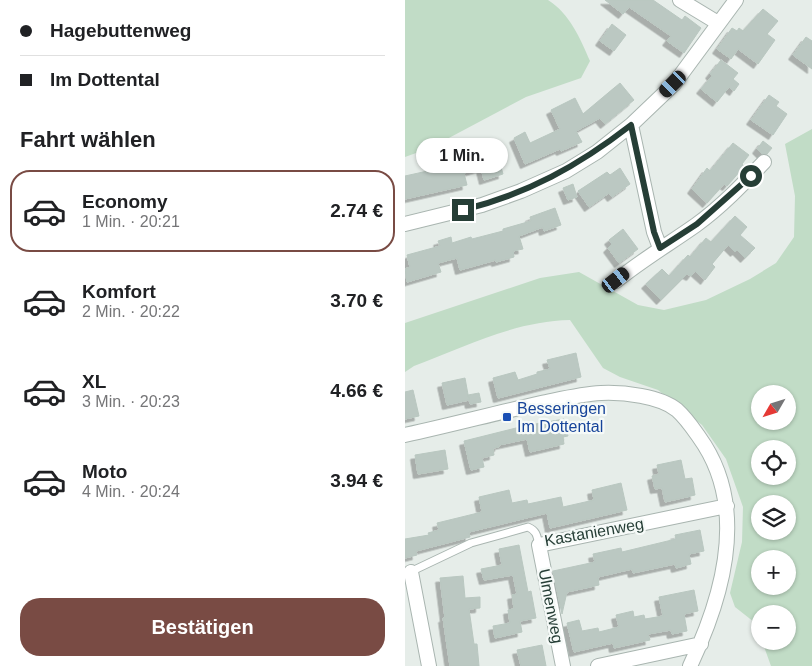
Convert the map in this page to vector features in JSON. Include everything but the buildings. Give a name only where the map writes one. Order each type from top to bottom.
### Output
[{"type":"street","points":[[680,0],[718,23]]},
{"type":"street","points":[[405,224],[482,206],[566,171],[597,152],[631,125],[673,84],[736,0]]},
{"type":"street","points":[[631,125],[654,232],[660,248]]},
{"type":"street","points":[[616,280],[697,224],[765,162]]},
{"type":"street","points":[[405,435],[570,397],[601,393],[650,397],[675,409],[686,420],[713,459],[721,479],[727,506],[726,551],[711,618],[690,666]]},
{"type":"street","name":"Kastanienweg","points":[[539,545],[727,506]]},
{"type":"street","name":"Ulmenweg","points":[[539,545],[563,666]]},
{"type":"street","points":[[408,573],[429,666]]},
{"type":"street","points":[[598,666],[701,644]]},
{"type":"lane","name":"Kastanienweg","points":[[408,573],[471,543],[528,528],[533,529],[536,533],[539,545]]},
{"type":"green space","points":[[405,0],[548,0],[568,19],[590,61],[581,78],[526,97],[430,148],[405,157]]},
{"type":"green space","points":[[812,129],[812,666],[771,666],[765,650],[796,650],[796,605],[751,605],[751,620],[735,607],[730,593],[742,542],[743,507],[726,459],[702,425],[658,390],[620,377],[603,368],[570,320],[529,325],[490,336],[414,366],[405,372],[405,323],[540,278],[579,272],[638,305],[664,310],[706,300],[750,279],[776,263],[794,237],[795,196],[785,144]]},
{"type":"place","name":"Besseringen Im Dottental","points":[[507,417]]},
{"type":"route","points":[[463,210],[482,206],[566,171],[597,152],[631,125],[654,232],[660,248],[697,224],[751,176]]}]
